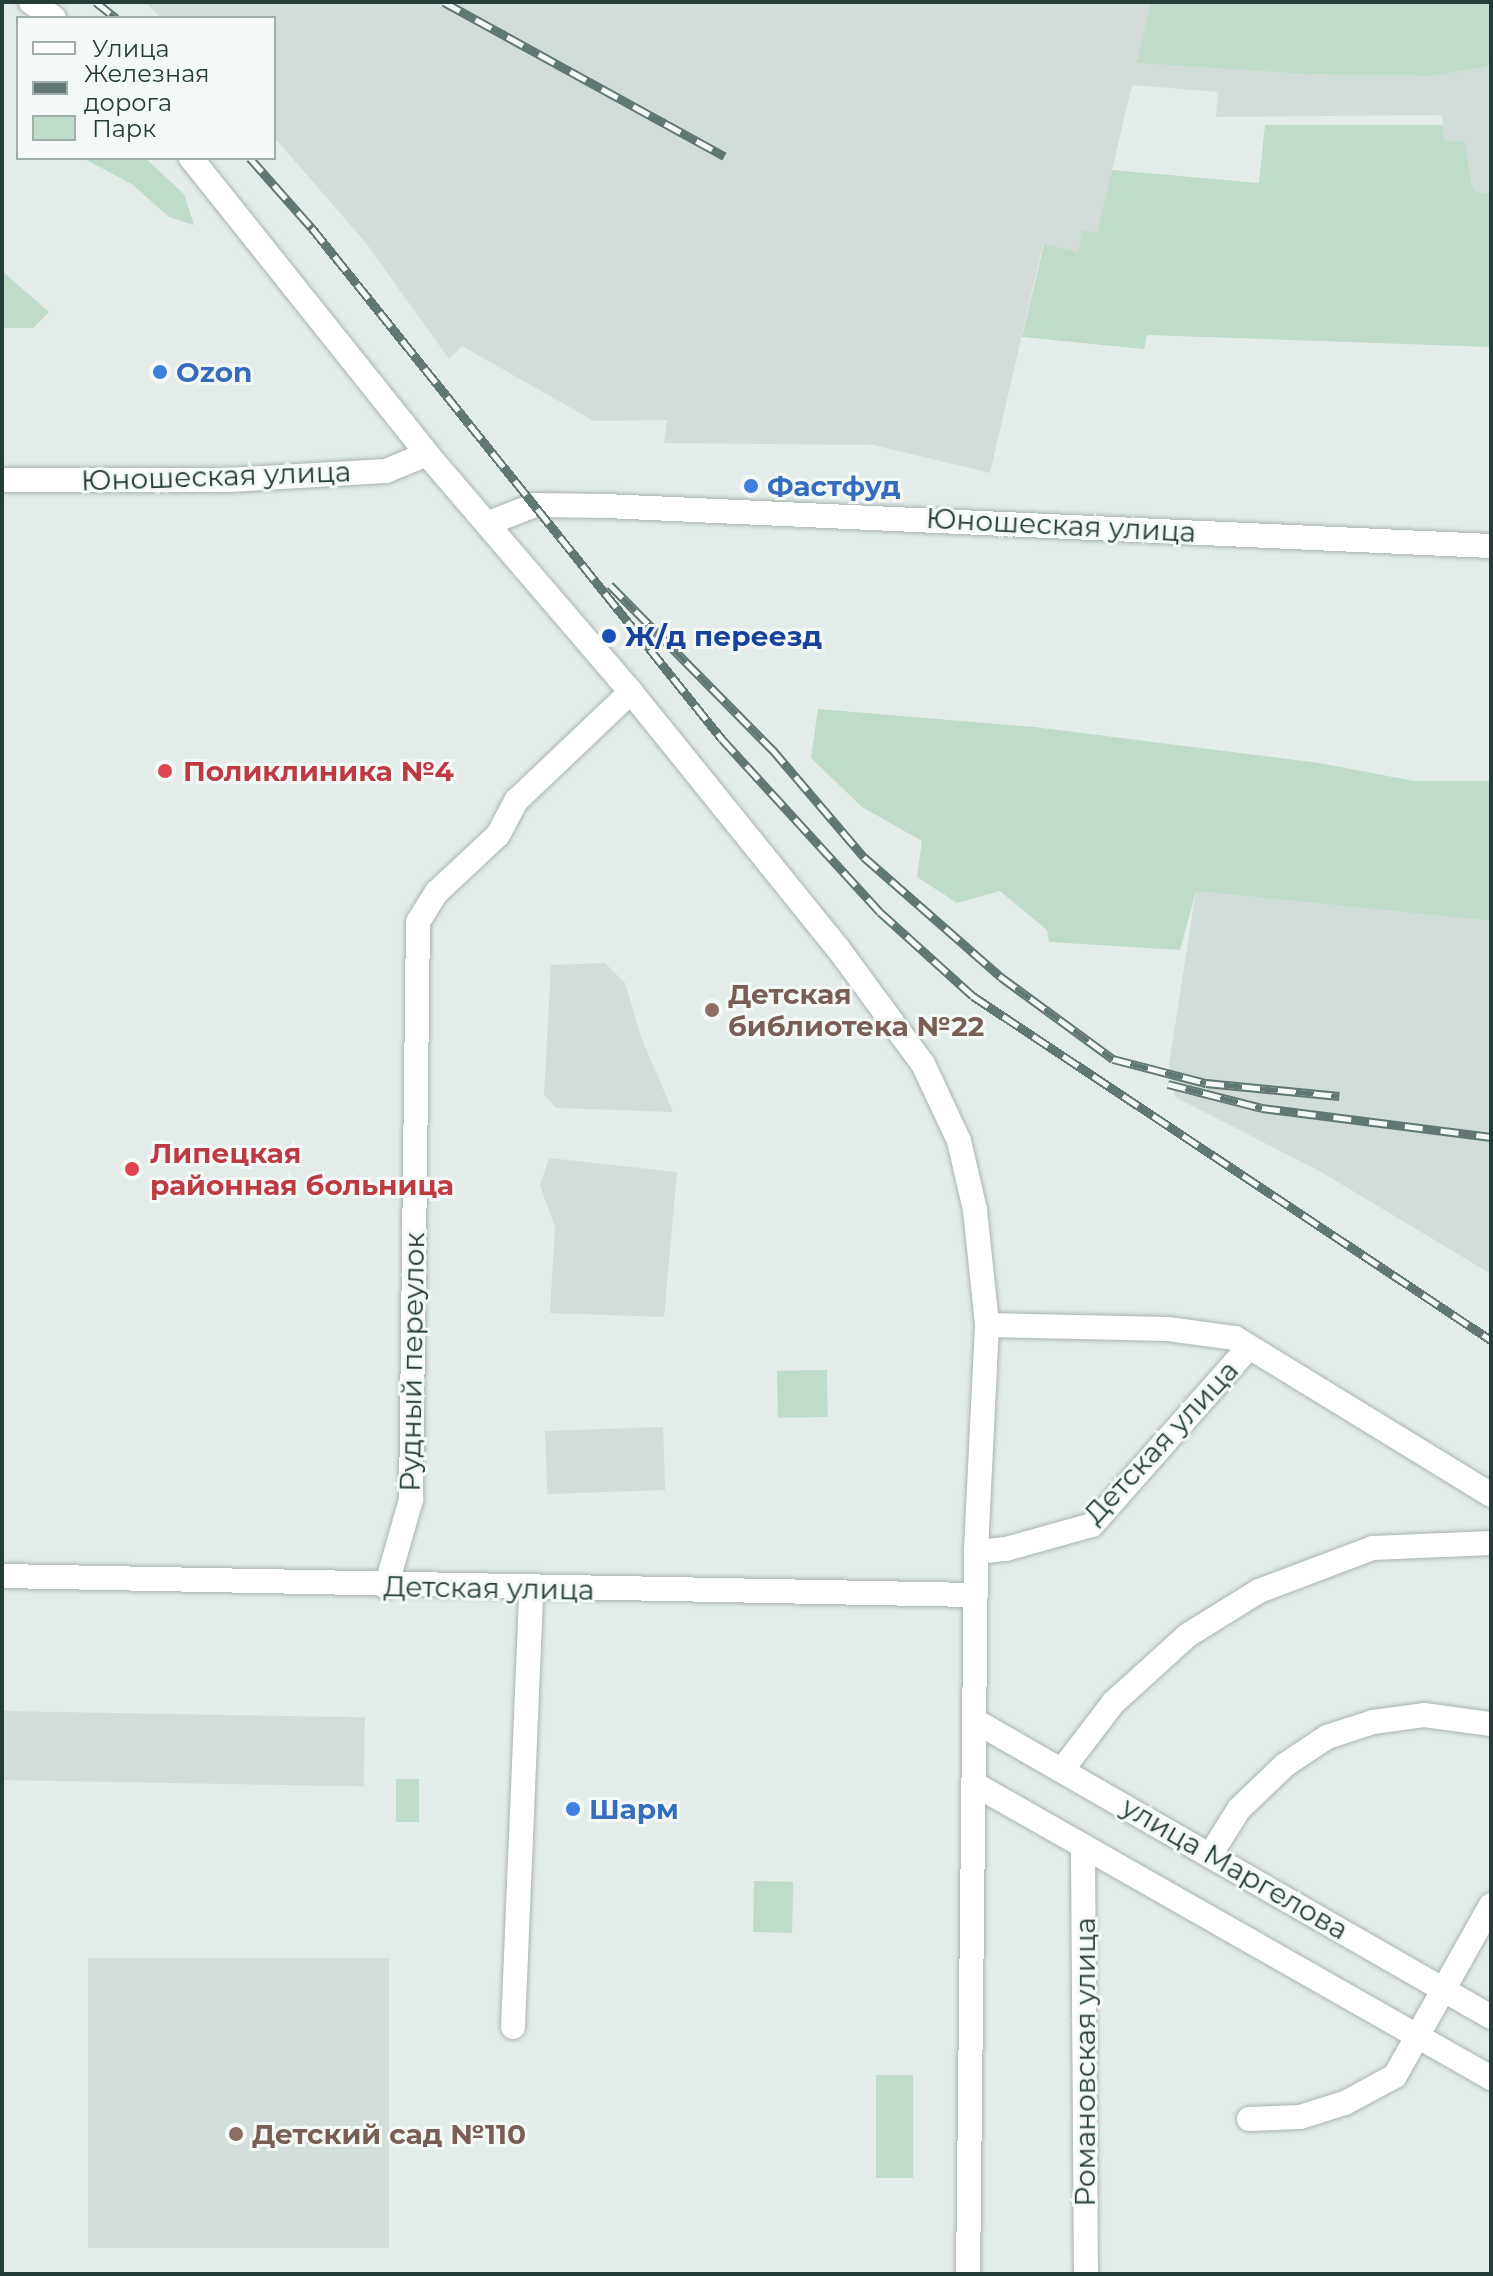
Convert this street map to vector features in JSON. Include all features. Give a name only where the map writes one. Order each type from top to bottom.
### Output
[{"type":"street","points":[[31,2],[51,16]]},
{"type":"street","points":[[193,160],[427,454],[631,692],[837,947],[923,1064],[959,1141],[975,1210],[987,1325],[976,1552],[977,1722],[968,2274]]},
{"type":"street","name":"Юношеская улица","points":[[2,480],[229,480],[386,471],[427,454]]},
{"type":"street","name":"Юношеская улица","points":[[489,523],[535,505],[606,506],[1491,546]]},
{"type":"street","name":"Рудный переулок","points":[[386,1587],[411,1500],[418,922],[437,892],[498,835],[517,800],[631,692]]},
{"type":"street","points":[[987,1325],[1168,1329],[1235,1338],[1491,1495]]},
{"type":"street","name":"Детская улица","points":[[976,1552],[1006,1549],[1092,1525],[1249,1347]]},
{"type":"street","points":[[1062,1770],[1113,1703],[1182,1640],[1259,1591],[1373,1548],[1491,1543]]},
{"type":"street","name":"Детская улица","points":[[2,1576],[386,1587],[976,1595]]},
{"type":"street","points":[[513,2027],[531,1589]]},
{"type":"street","points":[[1211,1854],[1239,1809],[1285,1765],[1327,1737],[1373,1722],[1424,1715],[1491,1724]]},
{"type":"street","name":"улица Маргелова","points":[[977,1722],[1491,2017]]},
{"type":"street","name":"улица Маргелова","points":[[976,1785],[1083,1850],[1491,2078]]},
{"type":"street","name":"Романовская улица","points":[[1083,1850],[1086,2274]]},
{"type":"street","points":[[1249,2119],[1300,2117],[1345,2103],[1395,2076],[1420,2038],[1491,1905]]},
{"type":"shaded area","points":[[145,2],[1151,2],[1138,63],[1302,74],[1433,76],[1486,67],[1491,61],[1491,192],[1477,193],[1472,184],[1465,141],[1444,141],[1442,115],[1216,117],[1218,92],[1132,85],[1097,233],[1078,252],[1043,244],[990,473],[874,445],[664,443],[667,420],[594,421],[462,346],[449,359],[366,243],[276,139],[276,16],[159,16]]},
{"type":"shaded area","points":[[1196,891],[1491,921],[1491,1274],[1321,1172],[1175,1097],[1169,1064]]},
{"type":"shaded area","points":[[605,963],[625,983],[641,1037],[673,1112],[556,1108],[544,1095],[551,965]]},
{"type":"shaded area","points":[[549,1158],[677,1172],[664,1317],[550,1313],[555,1227],[540,1186]]},
{"type":"shaded area","points":[[663,1427],[665,1490],[547,1494],[545,1431]]},
{"type":"shaded area","points":[[2,1711],[365,1717],[364,1786],[2,1780]]},
{"type":"shaded area","points":[[88,1958],[389,1958],[389,2248],[88,2248]]},
{"type":"green space","points":[[1151,2],[1491,2],[1491,61],[1486,67],[1433,76],[1302,74],[1137,63]]},
{"type":"green space","points":[[1265,125],[1443,125],[1444,141],[1465,141],[1472,185],[1477,193],[1491,192],[1491,347],[1147,335],[1144,349],[1022,337],[1044,244],[1078,252],[1083,230],[1097,233],[1112,170],[1259,183]]},
{"type":"green space","points":[[87,160],[147,160],[184,194],[194,225],[169,217],[133,185]]},
{"type":"green space","points":[[2,271],[49,312],[33,328],[2,328]]},
{"type":"green space","points":[[818,709],[1034,727],[1319,763],[1414,781],[1491,781],[1491,921],[1196,891],[1180,950],[1049,942],[1047,930],[1000,891],[957,903],[917,877],[922,841],[862,807],[811,758]]},
{"type":"green space","points":[[827,1370],[828,1417],[778,1418],[777,1371]]},
{"type":"green space","points":[[396,1779],[419,1779],[419,1822],[396,1822]]},
{"type":"green space","points":[[754,1881],[793,1882],[792,1933],[753,1932]]},
{"type":"green space","points":[[876,2075],[913,2075],[913,2178],[876,2178]]},
{"type":"railway","points":[[96,2],[114,16]]},
{"type":"railway","points":[[444,2],[724,156]]},
{"type":"railway","points":[[252,160],[312,228],[722,739],[880,912],[973,996],[1491,1340]]},
{"type":"railway","points":[[610,585],[772,749],[864,857],[1001,977],[1113,1059],[1206,1083],[1339,1096]]},
{"type":"railway","points":[[1168,1084],[1262,1108],[1491,1137]]},
{"type":"place","name":"Ozon","points":[[160,372]]},
{"type":"place","name":"Фастфуд","points":[[751,486]]},
{"type":"place","name":"Ж/д переезд","points":[[609,636]]},
{"type":"place","name":"Поликлиника №4","points":[[165,771]]},
{"type":"place","name":"Детская библиотека №22","points":[[712,1010]]},
{"type":"place","name":"Липецкая районная больница","points":[[132,1169]]},
{"type":"place","name":"Шарм","points":[[573,1809]]},
{"type":"place","name":"Детский сад №110","points":[[236,2134]]}]
